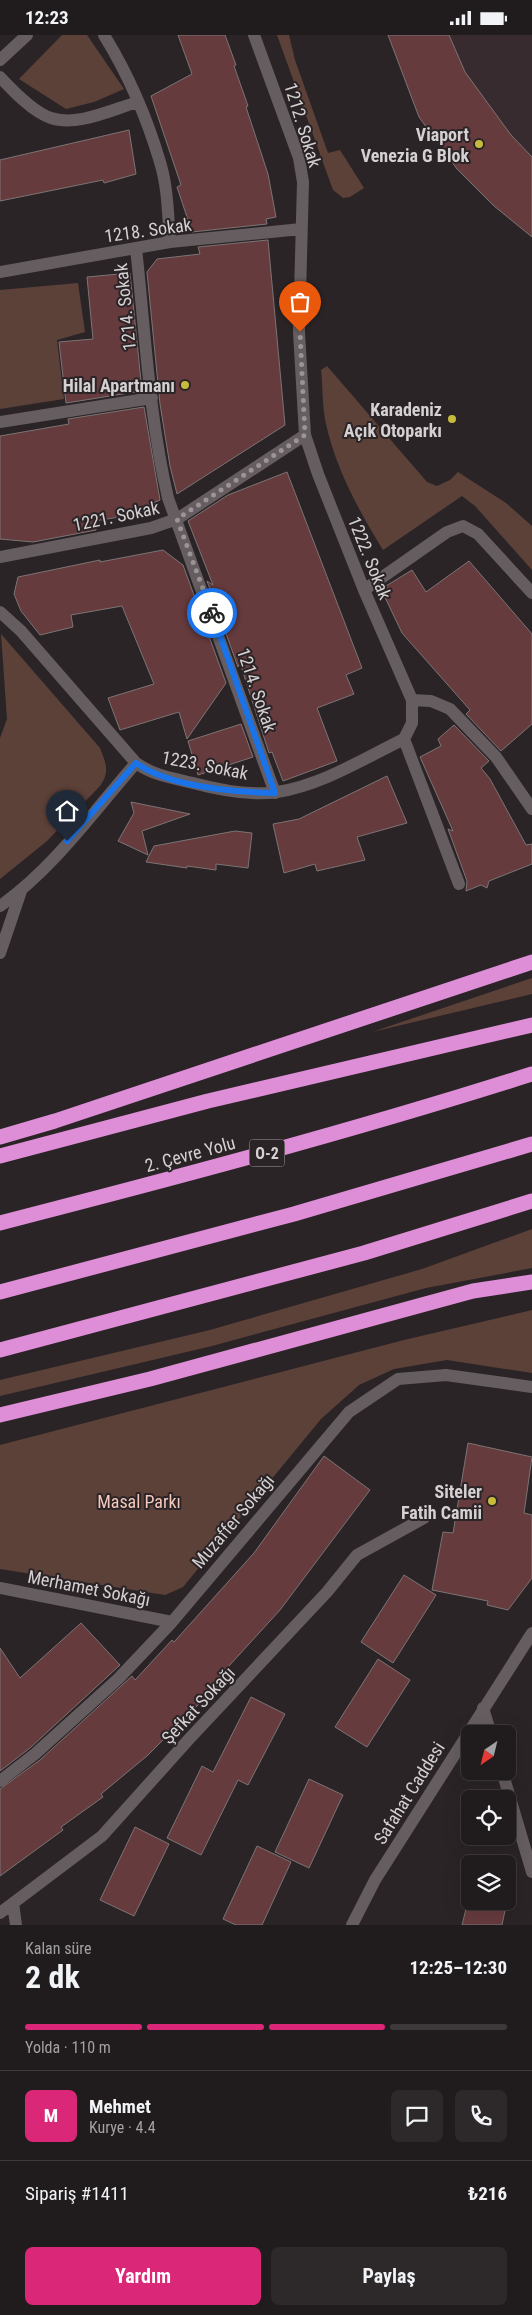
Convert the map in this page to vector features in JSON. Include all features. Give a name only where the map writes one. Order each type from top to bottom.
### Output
[{"type":"highway","points":[[0,1137],[55,1121],[532,963]]},
{"type":"highway","points":[[0,1156],[208,1101],[532,1025]]},
{"type":"highway","name":"2. Çevre Yolu","points":[[0,1223],[214,1168],[440,1103],[532,1073]]},
{"type":"highway","points":[[0,1292],[294,1214],[532,1144]]},
{"type":"highway","points":[[0,1350],[327,1264],[532,1201]]},
{"type":"highway","points":[[0,1415],[150,1379],[464,1293],[532,1282]]},
{"type":"street","points":[[0,60],[26,35]]},
{"type":"street","points":[[104,35],[116,55],[138,102],[160,163],[168,202],[170,243]]},
{"type":"street","name":"1212. Sokak","points":[[254,35],[299,158],[303,182],[301,229]]},
{"type":"street","points":[[0,77],[21,99],[51,118],[76,120],[138,102]]},
{"type":"street","name":"1218. Sokak","points":[[0,271],[170,243],[301,229]]},
{"type":"street","name":"1222. Sokak","points":[[301,229],[300,332],[305,435],[318,474],[364,590],[412,699],[412,723],[404,739]]},
{"type":"street","name":"1214. Sokak","points":[[136,248],[152,398],[162,470],[177,519],[275,793]]},
{"type":"street","points":[[0,422],[152,398]]},
{"type":"street","name":"1221. Sokak","points":[[0,557],[151,528],[177,519],[305,435]]},
{"type":"street","points":[[364,590],[447,532],[464,527],[478,534],[532,593]]},
{"type":"street","name":"1223. Sokak","points":[[0,612],[21,631],[136,763],[149,773],[212,788],[243,792],[275,793],[310,784],[404,739]]},
{"type":"street","points":[[412,699],[431,701],[450,709],[496,757],[532,809]]},
{"type":"street","points":[[404,739],[460,885]]},
{"type":"street","points":[[0,905],[21,891],[136,763]]},
{"type":"street","points":[[0,953],[21,891]]},
{"type":"street","name":"Muzaffer Sokağı","points":[[0,1781],[34,1754],[118,1679],[172,1622],[349,1412],[398,1379],[446,1375],[532,1387]]},
{"type":"street","name":"Şefkat Sokağı","points":[[0,1913],[102,1836],[190,1738],[327,1592],[357,1555],[424,1518]]},
{"type":"street","name":"Merhamet Sokağı","points":[[0,1588],[172,1622]]},
{"type":"street","name":"Safahat Caddesi","points":[[352,1925],[375,1880],[532,1633]]},
{"type":"street","points":[[483,1708],[488,1725]]},
{"type":"street","points":[[505,1780],[532,1872]]},
{"type":"street","points":[[13,1903],[16,1925]]},
{"type":"shaded area","name":"Viaport Venezia G Blok","points":[[388,35],[532,35],[532,237],[457,169],[419,117]]},
{"type":"green space","points":[[62,35],[87,35],[124,89],[94,102],[66,109],[19,79]]},
{"type":"green space","points":[[277,35],[289,35],[295,60],[328,153],[340,150],[364,188],[350,197],[343,198],[333,190]]},
{"type":"green space","points":[[78,283],[85,332],[57,340],[64,399],[0,409],[0,290]]},
{"type":"green space","points":[[327,366],[427,482],[437,486],[450,480],[458,472],[506,503],[532,526],[532,570],[475,506],[462,496],[383,550],[349,489],[330,441],[324,411],[321,370]]},
{"type":"green space","points":[[1,634],[100,748],[106,772],[100,786],[47,841],[0,879],[0,738],[7,719]]},
{"type":"green space","points":[[532,978],[532,994],[372,1032]]},
{"type":"green space","points":[[532,1229],[532,1268],[426,1288],[212,1346],[0,1396],[0,1380],[210,1330],[422,1269]]},
{"type":"green space","name":"Masal Parkı","points":[[532,1310],[532,1373],[447,1360],[394,1369],[359,1385],[321,1419],[183,1587],[165,1595],[0,1569],[0,1445],[404,1340]]},
{"type":"building","points":[[178,35],[225,35],[236,65],[234,66],[248,106],[246,107],[268,174],[276,217],[266,219],[267,224],[192,232],[177,187],[181,185],[151,96],[192,74]]},
{"type":"building","name":"Viaport Venezia G Blok","points":[[388,35],[449,35],[465,72],[511,135],[532,157],[532,237],[494,206],[457,169],[419,117]]},
{"type":"building","points":[[129,130],[136,174],[104,183],[103,180],[0,201],[0,160]]},
{"type":"building","points":[[268,240],[285,425],[177,494],[170,466],[160,404],[147,272],[157,259],[200,254],[198,247]]},
{"type":"building","points":[[130,273],[142,391],[66,403],[59,342],[93,339],[87,277]]},
{"type":"building","points":[[144,407],[160,500],[142,508],[143,513],[95,521],[96,530],[33,542],[0,539],[0,436],[69,424],[68,419]]},
{"type":"building","points":[[287,472],[362,668],[346,675],[354,694],[317,708],[337,761],[283,781],[272,752],[269,753],[240,663],[238,667],[207,581],[213,585],[188,521],[228,495]]},
{"type":"building","points":[[163,550],[183,565],[226,683],[187,739],[179,712],[120,730],[108,698],[154,684],[122,606],[71,615],[73,627],[40,635],[21,611],[14,594],[18,577],[100,560],[100,562]]},
{"type":"building","points":[[469,561],[532,634],[532,724],[501,751],[466,714],[470,710],[402,633],[381,589],[412,570],[426,592]]},
{"type":"building","points":[[241,724],[253,757],[198,775],[188,741]]},
{"type":"building","points":[[454,725],[489,761],[481,768],[490,779],[526,845],[532,844],[532,864],[489,881],[487,888],[481,885],[466,891],[467,881],[448,829],[453,831],[420,757],[441,746],[438,739]]},
{"type":"building","points":[[387,776],[407,823],[357,837],[365,860],[317,871],[315,864],[284,873],[273,824],[299,819]]},
{"type":"building","points":[[131,802],[190,814],[142,831],[148,855],[118,841],[134,813]]},
{"type":"building","points":[[235,831],[252,833],[248,868],[216,864],[216,870],[146,862],[154,846]]},
{"type":"building","points":[[468,1443],[532,1457],[524,1513],[532,1515],[532,1578],[508,1610],[487,1605],[488,1601],[432,1590],[443,1532],[453,1533]]},
{"type":"building","points":[[324,1456],[370,1490],[280,1610],[217,1679],[222,1681],[148,1755],[101,1794],[103,1797],[61,1827],[63,1830],[0,1876],[0,1789],[40,1760],[132,1676],[135,1680],[172,1640],[174,1642],[254,1553]]},
{"type":"building","points":[[404,1575],[436,1595],[393,1663],[361,1642]]},
{"type":"building","points":[[81,1623],[120,1665],[30,1748],[0,1771],[0,1648],[20,1678]]},
{"type":"building","points":[[378,1659],[410,1680],[367,1747],[335,1727]]},
{"type":"building","points":[[251,1697],[285,1714],[248,1785],[238,1780],[201,1855],[167,1838],[202,1766],[213,1772]]},
{"type":"building","points":[[309,1779],[343,1795],[309,1868],[275,1852]]},
{"type":"building","points":[[135,1827],[169,1844],[134,1916],[100,1900]]},
{"type":"building","points":[[257,1846],[291,1862],[262,1925],[236,1925],[223,1919]]},
{"type":"building","points":[[466,1910],[505,1910],[502,1925],[462,1925]]},
{"type":"way so far","points":[[212,613],[177,519],[305,435],[300,332]]},
{"type":"place","name":"Viaport Venezia G Blok","points":[[479,144]]},
{"type":"place","name":"Hilal Apartmanı","points":[[185,385]]},
{"type":"place","name":"Karadeniz Açık Otoparkı","points":[[452,419]]},
{"type":"place","name":"Siteler Fatih Camii","points":[[492,1501]]},
{"type":"route","points":[[67,841],[136,763],[149,773],[212,788],[243,792],[275,793],[212,613]]}]
